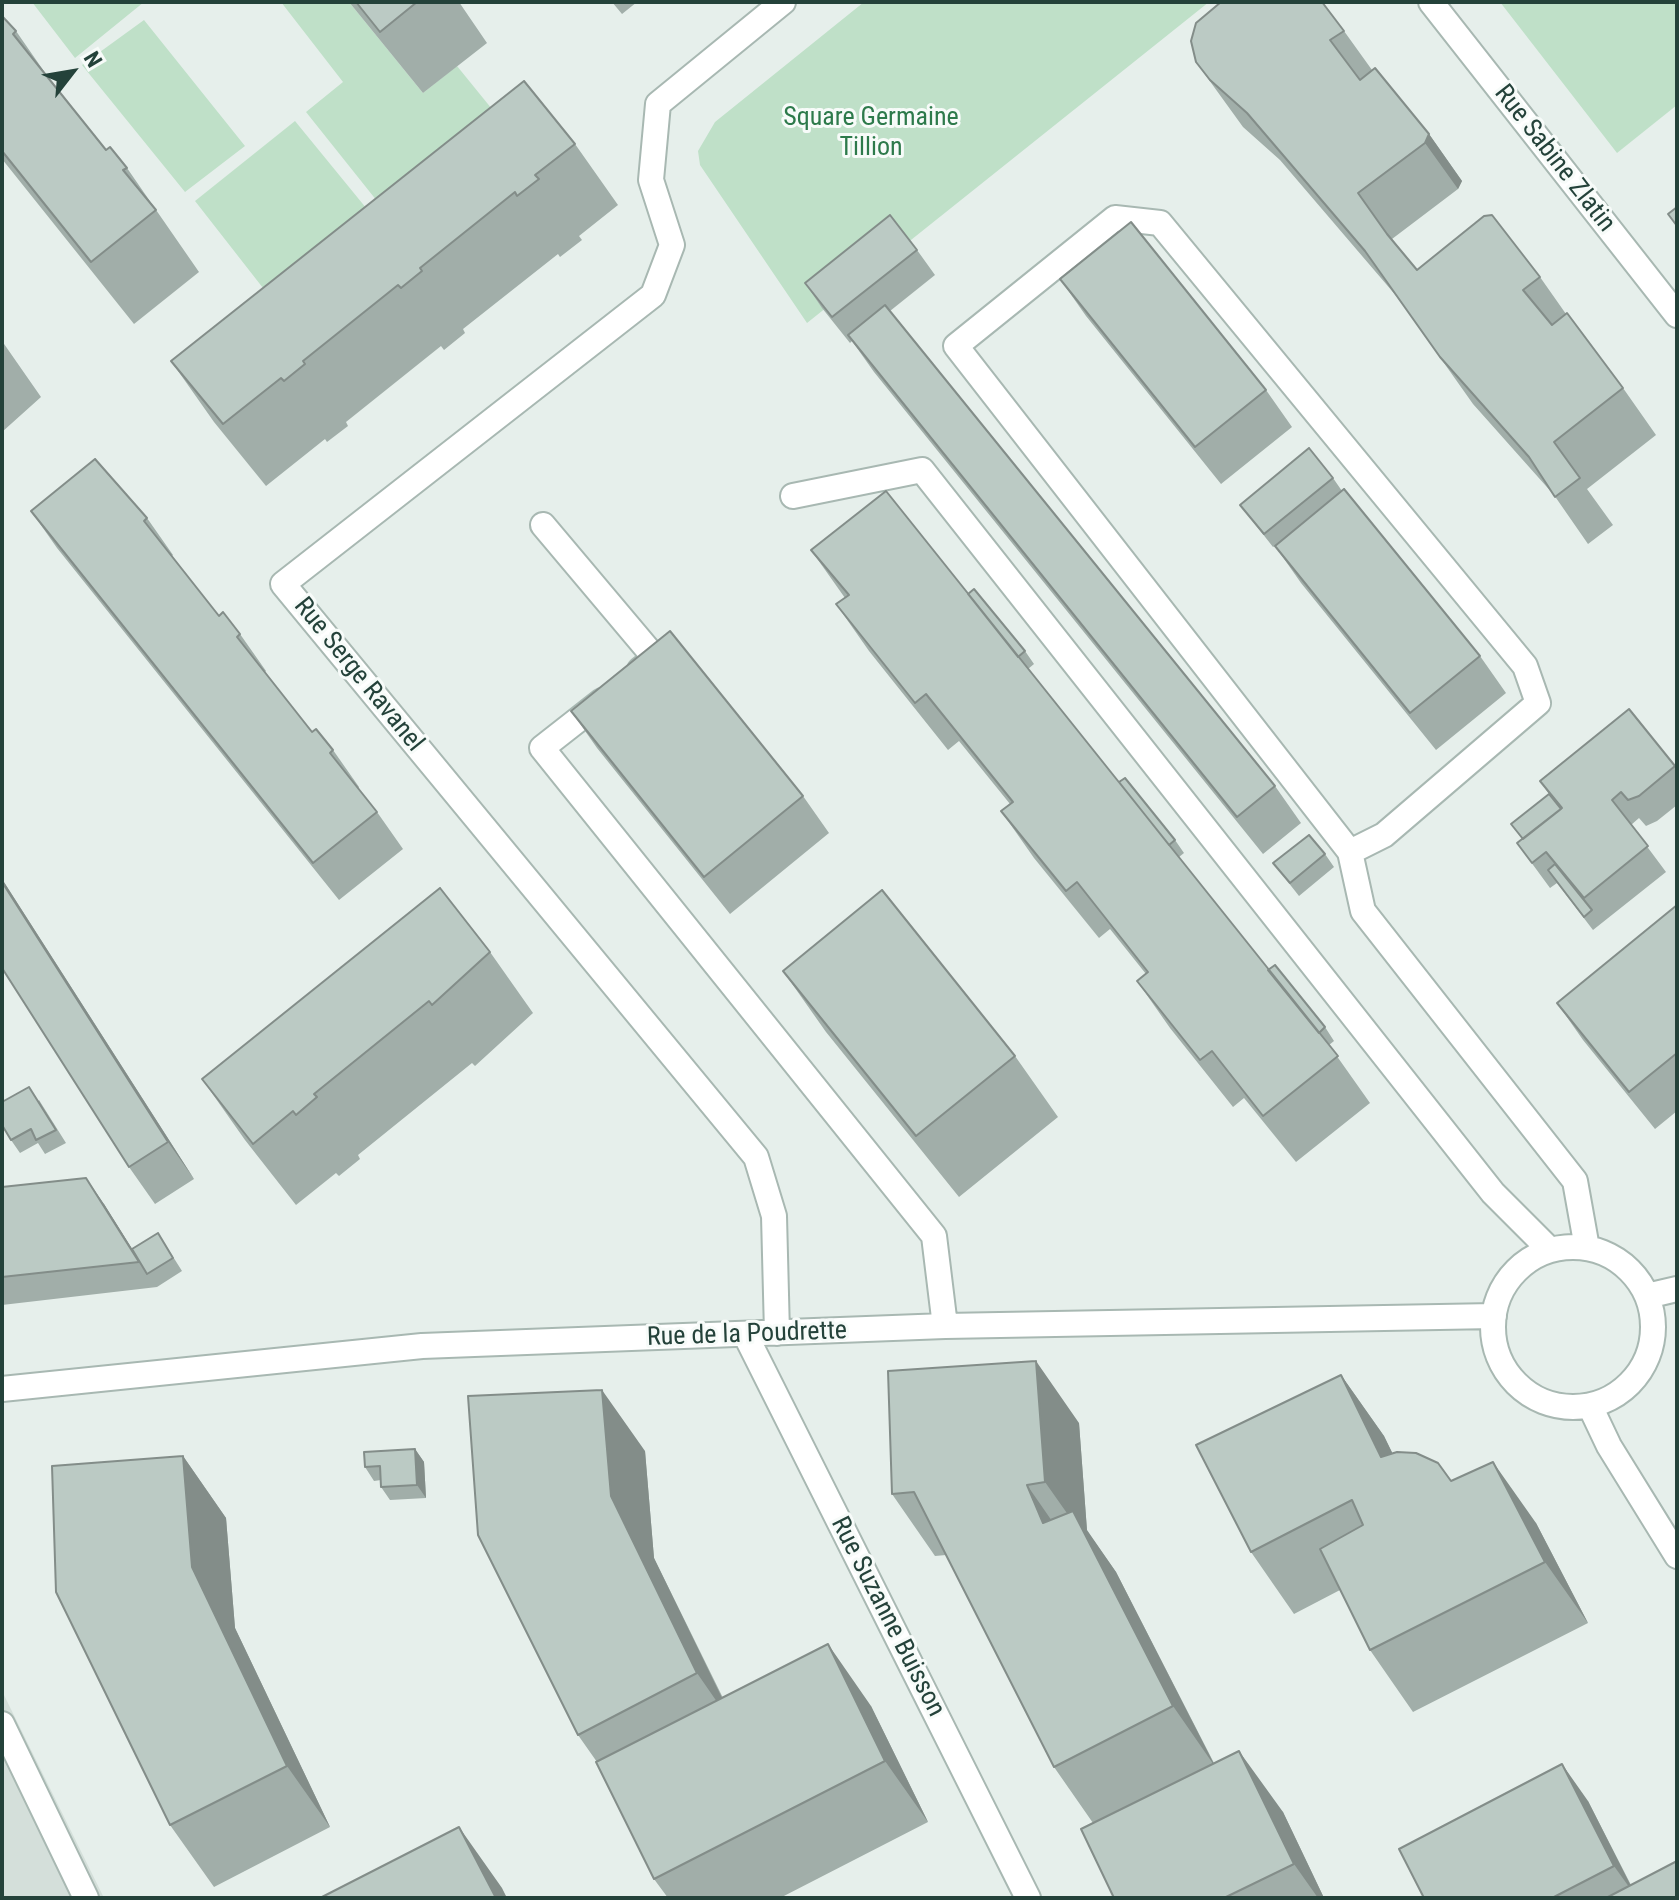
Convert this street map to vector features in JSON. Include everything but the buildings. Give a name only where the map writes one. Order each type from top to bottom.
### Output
[{"type":"street","name":"Rue Serge Ravanel","points":[[777,1333],[774,1216],[756,1157],[283,584],[653,295],[672,245],[651,180],[658,104],[783,2]]},
{"type":"street","name":"Rue Sabine Zlatin","points":[[1431,2],[1677,315]]},
{"type":"street","points":[[1350,852],[1384,835],[1538,703],[1525,666],[1160,223],[1115,218],[956,346],[1350,852],[1363,911],[1575,1181],[1587,1248]]},
{"type":"street","points":[[793,496],[922,470],[1493,1193],[1550,1250]]},
{"type":"street","points":[[543,525],[655,658],[542,748],[934,1236],[945,1326]]},
{"type":"street","points":[[1587,1248],[1623,1265],[1647,1296],[1653,1322],[1651,1349],[1639,1373],[1620,1392],[1590,1406],[1569,1407],[1544,1402],[1521,1388],[1504,1367],[1494,1342],[1494,1316],[1500,1294],[1512,1275],[1529,1259],[1550,1250],[1587,1248]]},
{"type":"street","points":[[1647,1296],[1677,1289]]},
{"type":"street","name":"Rue de la Poudrette","points":[[2,1389],[422,1346],[945,1326],[1494,1316]]},
{"type":"street","name":"Rue Suzanne Buisson","points":[[746,1336],[1028,1898]]},
{"type":"street","points":[[1590,1406],[1609,1446],[1677,1556]]},
{"type":"street","points":[[2,1724],[86,1898]]},
{"type":"shaded area","points":[[2,1691],[104,1898],[2,1898]]},
{"type":"green space","points":[[32,2],[144,2],[75,58]]},
{"type":"green space","points":[[281,2],[349,2],[423,93],[457,66],[496,114],[381,206],[306,112],[343,82]]},
{"type":"green space","name":"Square Germaine Tillion","points":[[864,2],[1209,2],[807,323],[700,165],[698,151],[715,122]]},
{"type":"green space","points":[[1500,2],[1677,2],[1677,105],[1617,153]]},
{"type":"green space","points":[[144,20],[245,146],[185,192],[82,65]]},
{"type":"green space","points":[[295,121],[371,214],[263,288],[195,201]]}]
